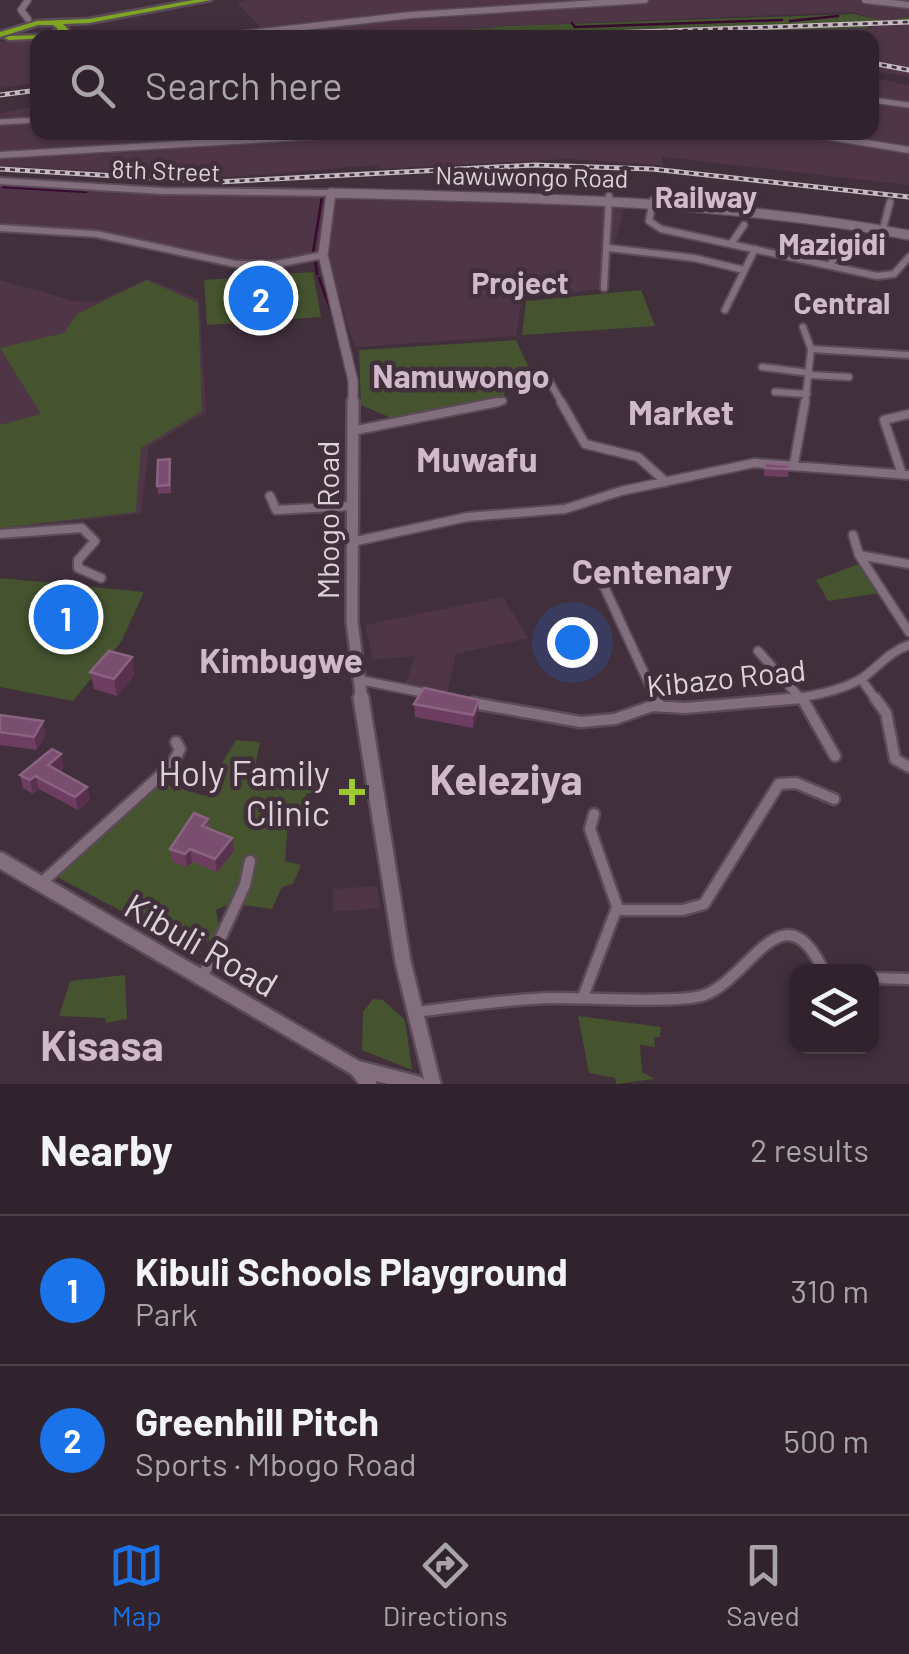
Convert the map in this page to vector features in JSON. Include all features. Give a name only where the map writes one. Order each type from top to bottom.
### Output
[{"type":"highway","points":[[0,37],[49,23],[207,0]]},
{"type":"highway","points":[[49,23],[63,30],[222,0]]},
{"type":"highway","points":[[24,28],[30,31]]},
{"type":"street","points":[[24,28],[21,10],[28,0]]},
{"type":"street","points":[[278,30],[411,15],[645,0]]},
{"type":"street","points":[[865,0],[909,5]]},
{"type":"street","points":[[879,101],[909,105]]},
{"type":"street","points":[[0,122],[30,120]]},
{"type":"street","points":[[0,155],[250,140]]},
{"type":"street","points":[[848,140],[909,150]]},
{"type":"street","name":"8th Street","points":[[0,181],[163,191],[331,193]]},
{"type":"street","name":"Nawuwongo Road","points":[[331,193],[609,196],[782,212],[909,235]]},
{"type":"street","name":"Mbogo Road","points":[[331,193],[323,255],[353,381],[352,621],[370,771],[415,1012],[433,1084]]},
{"type":"street","points":[[604,288],[609,196]]},
{"type":"street","points":[[653,200],[652,226],[730,244],[887,276],[894,274],[909,257]]},
{"type":"street","points":[[883,229],[890,202]]},
{"type":"street","points":[[730,244],[744,225]]},
{"type":"street","points":[[0,228],[96,234],[226,263],[276,264],[323,255]]},
{"type":"street","points":[[830,266],[844,242]]},
{"type":"street","points":[[609,248],[694,258],[744,270]]},
{"type":"street","points":[[724,310],[755,249]]},
{"type":"street","points":[[794,464],[810,374],[810,349],[803,327]]},
{"type":"street","points":[[810,349],[909,355]]},
{"type":"street","points":[[762,367],[849,377]]},
{"type":"street","points":[[548,379],[585,444],[638,456],[666,483]]},
{"type":"street","points":[[774,392],[806,394]]},
{"type":"street","points":[[352,431],[503,400]]},
{"type":"street","points":[[352,542],[455,518],[548,512],[754,463],[906,475],[884,420],[909,414]]},
{"type":"street","points":[[270,496],[276,510],[352,506]]},
{"type":"street","points":[[0,534],[82,528],[94,540],[92,550],[78,560],[78,568],[101,578]]},
{"type":"street","points":[[853,535],[859,555],[909,632]]},
{"type":"street","points":[[859,555],[909,564]]},
{"type":"street","points":[[603,584],[660,706]]},
{"type":"street","name":"Kibazo Road","points":[[453,698],[581,722],[615,719],[660,706],[686,708],[802,698],[861,678],[894,650],[909,645]]},
{"type":"street","points":[[758,651],[802,698],[835,756]]},
{"type":"street","points":[[861,678],[886,713],[895,759],[909,767]]},
{"type":"street","points":[[360,680],[434,695]]},
{"type":"street","points":[[40,884],[172,764],[180,750],[176,742]]},
{"type":"street","points":[[618,909],[683,910],[704,904],[779,784],[796,783],[834,799]]},
{"type":"street","points":[[583,997],[618,909],[590,829],[594,814]]},
{"type":"street","name":"Kibuli Road","points":[[0,860],[356,1068],[369,1084]]},
{"type":"street","points":[[202,980],[245,886],[250,861]]},
{"type":"street","points":[[415,1012],[583,997],[703,996],[716,990],[765,945],[786,935],[809,942],[820,964]]},
{"type":"street","points":[[879,978],[909,980]]},
{"type":"street","points":[[356,1068],[418,1084]]},
{"type":"shaded area","points":[[909,0],[909,17],[884,21],[852,12],[469,30],[262,30],[237,2]]},
{"type":"shaded area","points":[[909,23],[909,76],[879,72],[879,30],[692,27]]},
{"type":"shaded area","points":[[30,41],[30,84],[0,88],[0,42]]},
{"type":"shaded area","points":[[879,79],[909,85],[909,185],[662,157],[663,165],[567,159],[380,169],[376,165],[233,177],[0,166],[0,113],[30,107],[30,140],[879,140]]},
{"type":"shaded area","points":[[0,185],[120,194],[627,200],[601,289],[522,298],[516,336],[355,347],[324,250],[257,264],[203,258],[90,230],[0,226]]},
{"type":"shaded area","points":[[147,279],[199,299],[206,412],[149,447],[141,513],[0,531],[0,280],[74,301],[97,302]]},
{"type":"shaded area","points":[[503,597],[528,638],[456,654],[447,694],[405,685],[415,656],[373,660],[365,625]]},
{"type":"shaded area","points":[[377,886],[380,908],[333,912],[333,889]]},
{"type":"green space","points":[[854,14],[884,21],[909,17],[909,22],[864,23],[869,28],[466,30]]},
{"type":"green space","points":[[313,272],[321,317],[207,325],[204,280]]},
{"type":"green space","points":[[147,280],[198,303],[202,411],[141,448],[136,512],[0,528],[0,425],[41,414],[0,348],[64,333],[77,314]]},
{"type":"green space","points":[[641,290],[655,326],[522,335],[526,301]]},
{"type":"green space","points":[[516,340],[533,376],[505,380],[504,398],[396,420],[361,405],[359,350]]},
{"type":"green space","points":[[861,563],[880,593],[828,601],[816,580]]},
{"type":"green space","points":[[0,578],[144,592],[121,642],[73,701],[0,687]]},
{"type":"green space","points":[[236,740],[260,742],[253,778],[289,785],[293,766],[322,766],[322,794],[307,793],[305,800],[313,802],[315,815],[309,825],[288,824],[285,861],[301,865],[293,884],[282,887],[272,909],[244,905],[238,900],[216,910],[219,926],[212,940],[196,941],[201,953],[55,876],[161,783],[205,796],[224,774],[218,770]]},
{"type":"green space","points":[[125,975],[127,1019],[106,1023],[105,1018],[59,1016],[70,981]]},
{"type":"green space","points":[[373,999],[383,1000],[405,1020],[412,1070],[362,1050],[363,1012]]},
{"type":"green space","points":[[578,1016],[661,1027],[660,1037],[654,1037],[655,1047],[640,1045],[642,1072],[655,1079],[616,1084],[615,1078],[589,1073]]},
{"type":"building","points":[[455,174],[470,174],[472,182],[456,181]]},
{"type":"building","points":[[170,459],[169,485],[157,486],[158,460]]},
{"type":"building","points":[[765,463],[789,465],[789,469],[765,468]]},
{"type":"building","points":[[109,651],[132,657],[114,679],[90,672]]},
{"type":"building","points":[[424,688],[479,700],[473,715],[414,704]]},
{"type":"building","points":[[0,715],[43,721],[34,737],[0,732]]},
{"type":"building","points":[[52,749],[61,754],[48,765],[87,787],[75,797],[35,776],[30,780],[20,775]]},
{"type":"building","points":[[194,813],[208,819],[202,826],[232,838],[215,859],[190,849],[185,854],[170,849]]},
{"type":"waterway","points":[[790,21],[838,16]]},
{"type":"waterway","points":[[572,23],[575,27],[782,20]]},
{"type":"waterway","points":[[3,187],[86,192]]},
{"type":"waterway","points":[[140,193],[226,195]]},
{"type":"waterway","points":[[313,253],[322,197]]},
{"type":"waterway","points":[[315,260],[317,274]]},
{"type":"waterway","points":[[319,278],[332,313]]},
{"type":"railway","points":[[691,30],[909,22]]},
{"type":"railway","points":[[879,64],[909,70]]},
{"type":"railway","points":[[0,95],[30,91]]},
{"type":"railway","points":[[0,169],[218,182],[534,165],[652,169],[909,197]]},
{"type":"place","name":"Greenhill Pitch","points":[[261,298]]},
{"type":"place","name":"Kibuli Schools Playground","points":[[66,617]]},
{"type":"place","name":"Holy Family Clinic","points":[[352,792]]},
{"type":"district","name":"Railway","points":[[706,196]]},
{"type":"district","name":"Mazigidi","points":[[832,243]]},
{"type":"district","name":"Project","points":[[520,282]]},
{"type":"district","name":"Central","points":[[842,302]]},
{"type":"district","name":"Namuwongo","points":[[461,375]]},
{"type":"district","name":"Market","points":[[681,411]]},
{"type":"district","name":"Muwafu","points":[[477,458]]},
{"type":"district","name":"Centenary","points":[[652,570]]},
{"type":"district","name":"Kimbugwe","points":[[281,659]]},
{"type":"district","name":"Keleziya","points":[[506,778]]},
{"type":"district","name":"Kisasa","points":[[102,1044]]}]
